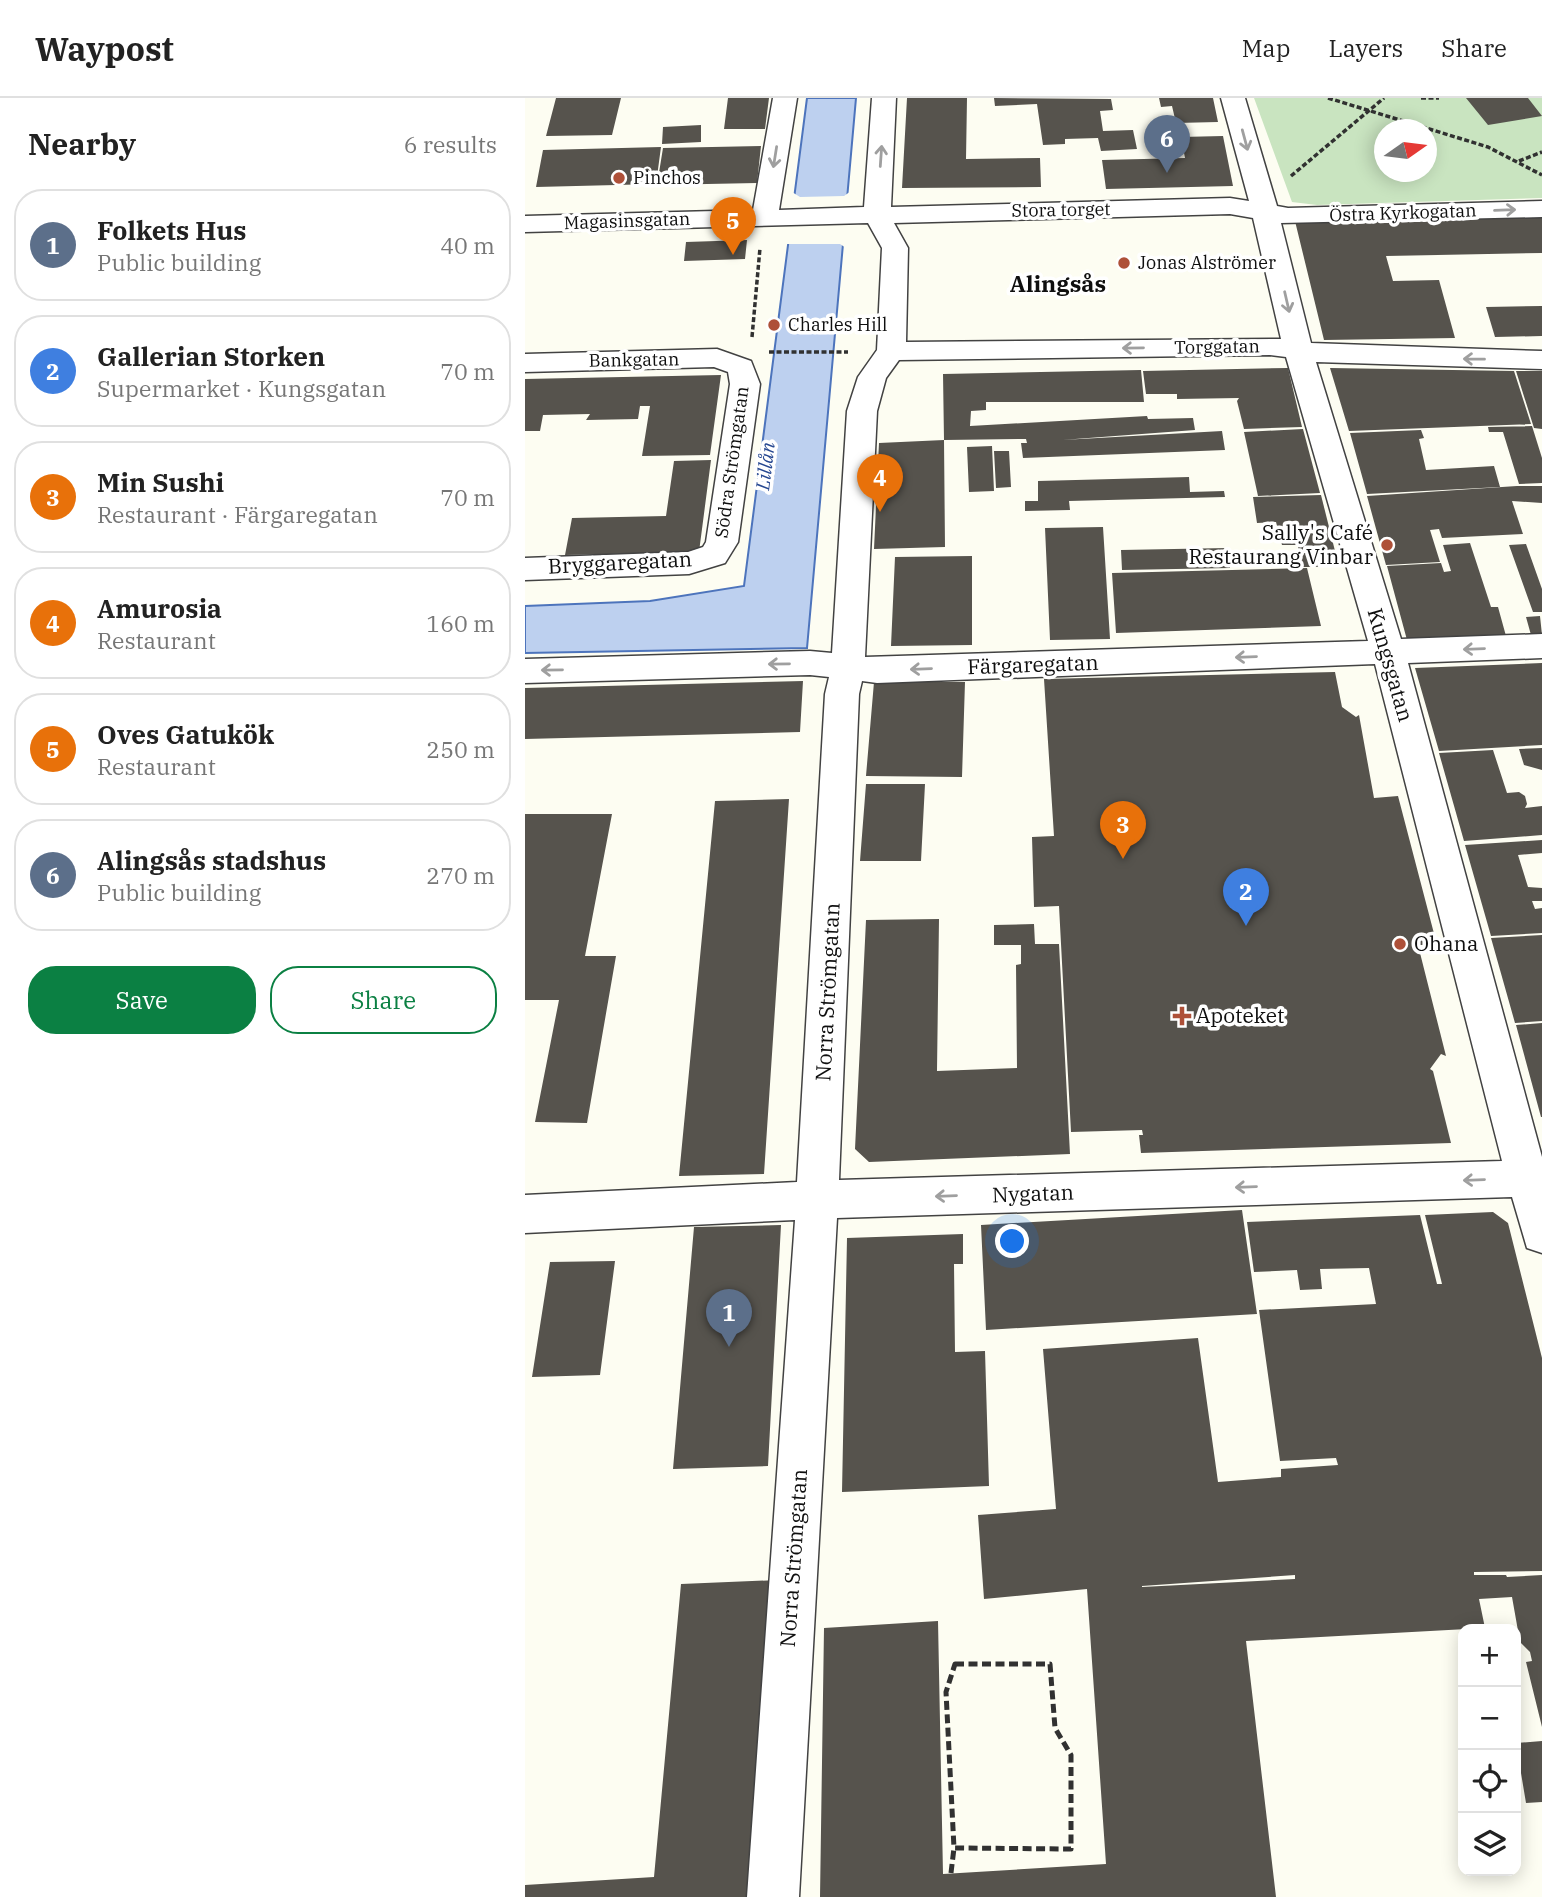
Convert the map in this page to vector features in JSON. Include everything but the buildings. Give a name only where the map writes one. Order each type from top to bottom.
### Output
[{"type":"street","points":[[774,217],[785,98]]},
{"type":"street","points":[[874,351],[895,248],[866,214],[884,98]]},
{"type":"street","name":"Kungsgatan","points":[[1233,98],[1265,211],[1299,350],[1388,652],[1535,1178],[1542,1234]]},
{"type":"street","name":"Stora torget","points":[[866,214],[1230,206],[1265,211]]},
{"type":"street","name":"Östra Kyrkogatan","points":[[1265,211],[1288,216],[1542,209]]},
{"type":"street","name":"Magasinsgatan","points":[[525,223],[866,214]]},
{"type":"street","name":"Torggatan","points":[[874,351],[1270,346],[1328,355],[1542,360]]},
{"type":"street","name":"Norra Strömgatan","points":[[772,1897],[817,1200],[842,694],[848,667],[862,411],[872,377],[874,351]]},
{"type":"street","name":"Bankgatan","points":[[525,363],[717,358],[736,364]]},
{"type":"street","name":"Södra Strömgatan","points":[[714,555],[722,542],[745,384],[736,364]]},
{"type":"street","name":"Bryggaregatan","points":[[525,569],[689,563],[714,555]]},
{"type":"street","name":"Färgaregatan","points":[[525,670],[810,663],[877,671],[1542,646]]},
{"type":"street","name":"Nygatan","points":[[525,1213],[817,1200],[1535,1178]]},
{"type":"path","points":[[1328,98],[1488,148],[1542,175]]},
{"type":"path","points":[[1256,181],[1287,179],[1384,98]]},
{"type":"path","points":[[1421,98],[1439,98]]},
{"type":"path","points":[[1518,161],[1542,152]]},
{"type":"path","points":[[736,364],[752,340],[774,217]]},
{"type":"path","points":[[768,352],[874,351]]},
{"type":"path","points":[[951,1873],[954,1848],[946,1692],[954,1664],[1050,1664],[1055,1728],[1072,1755],[1071,1850],[954,1848]]},
{"type":"green space","points":[[1254,98],[1542,98],[1542,198],[1317,205],[1292,202]]},
{"type":"water","name":"Lillån","points":[[807,98],[856,98],[807,648],[525,653],[525,606],[650,601],[744,586]]},
{"type":"pier","points":[[851,191],[846,248],[840,244],[785,244],[792,192],[800,197],[844,196]]},
{"type":"place","name":"Alingsås stadshus","points":[[1167,173]]},
{"type":"place","name":"Pinchos","points":[[619,178]]},
{"type":"place","name":"Oves Gatukök","points":[[733,255]]},
{"type":"place","name":"Jonas Alströmer","points":[[1124,263]]},
{"type":"place","name":"Charles Hill","points":[[774,325]]},
{"type":"place","name":"Amurosia","points":[[880,512]]},
{"type":"place","name":"Sally's Café Restaurang Vinbar","points":[[1387,545]]},
{"type":"place","name":"Min Sushi","points":[[1123,859]]},
{"type":"place","name":"Gallerian Storken","points":[[1246,926]]},
{"type":"place","name":"Ohana","points":[[1400,944]]},
{"type":"place","name":"Apoteket","points":[[1182,1016]]},
{"type":"place","name":"Folkets Hus","points":[[729,1347]]},
{"type":"district","name":"Alingsås","points":[[1058,284]]}]
